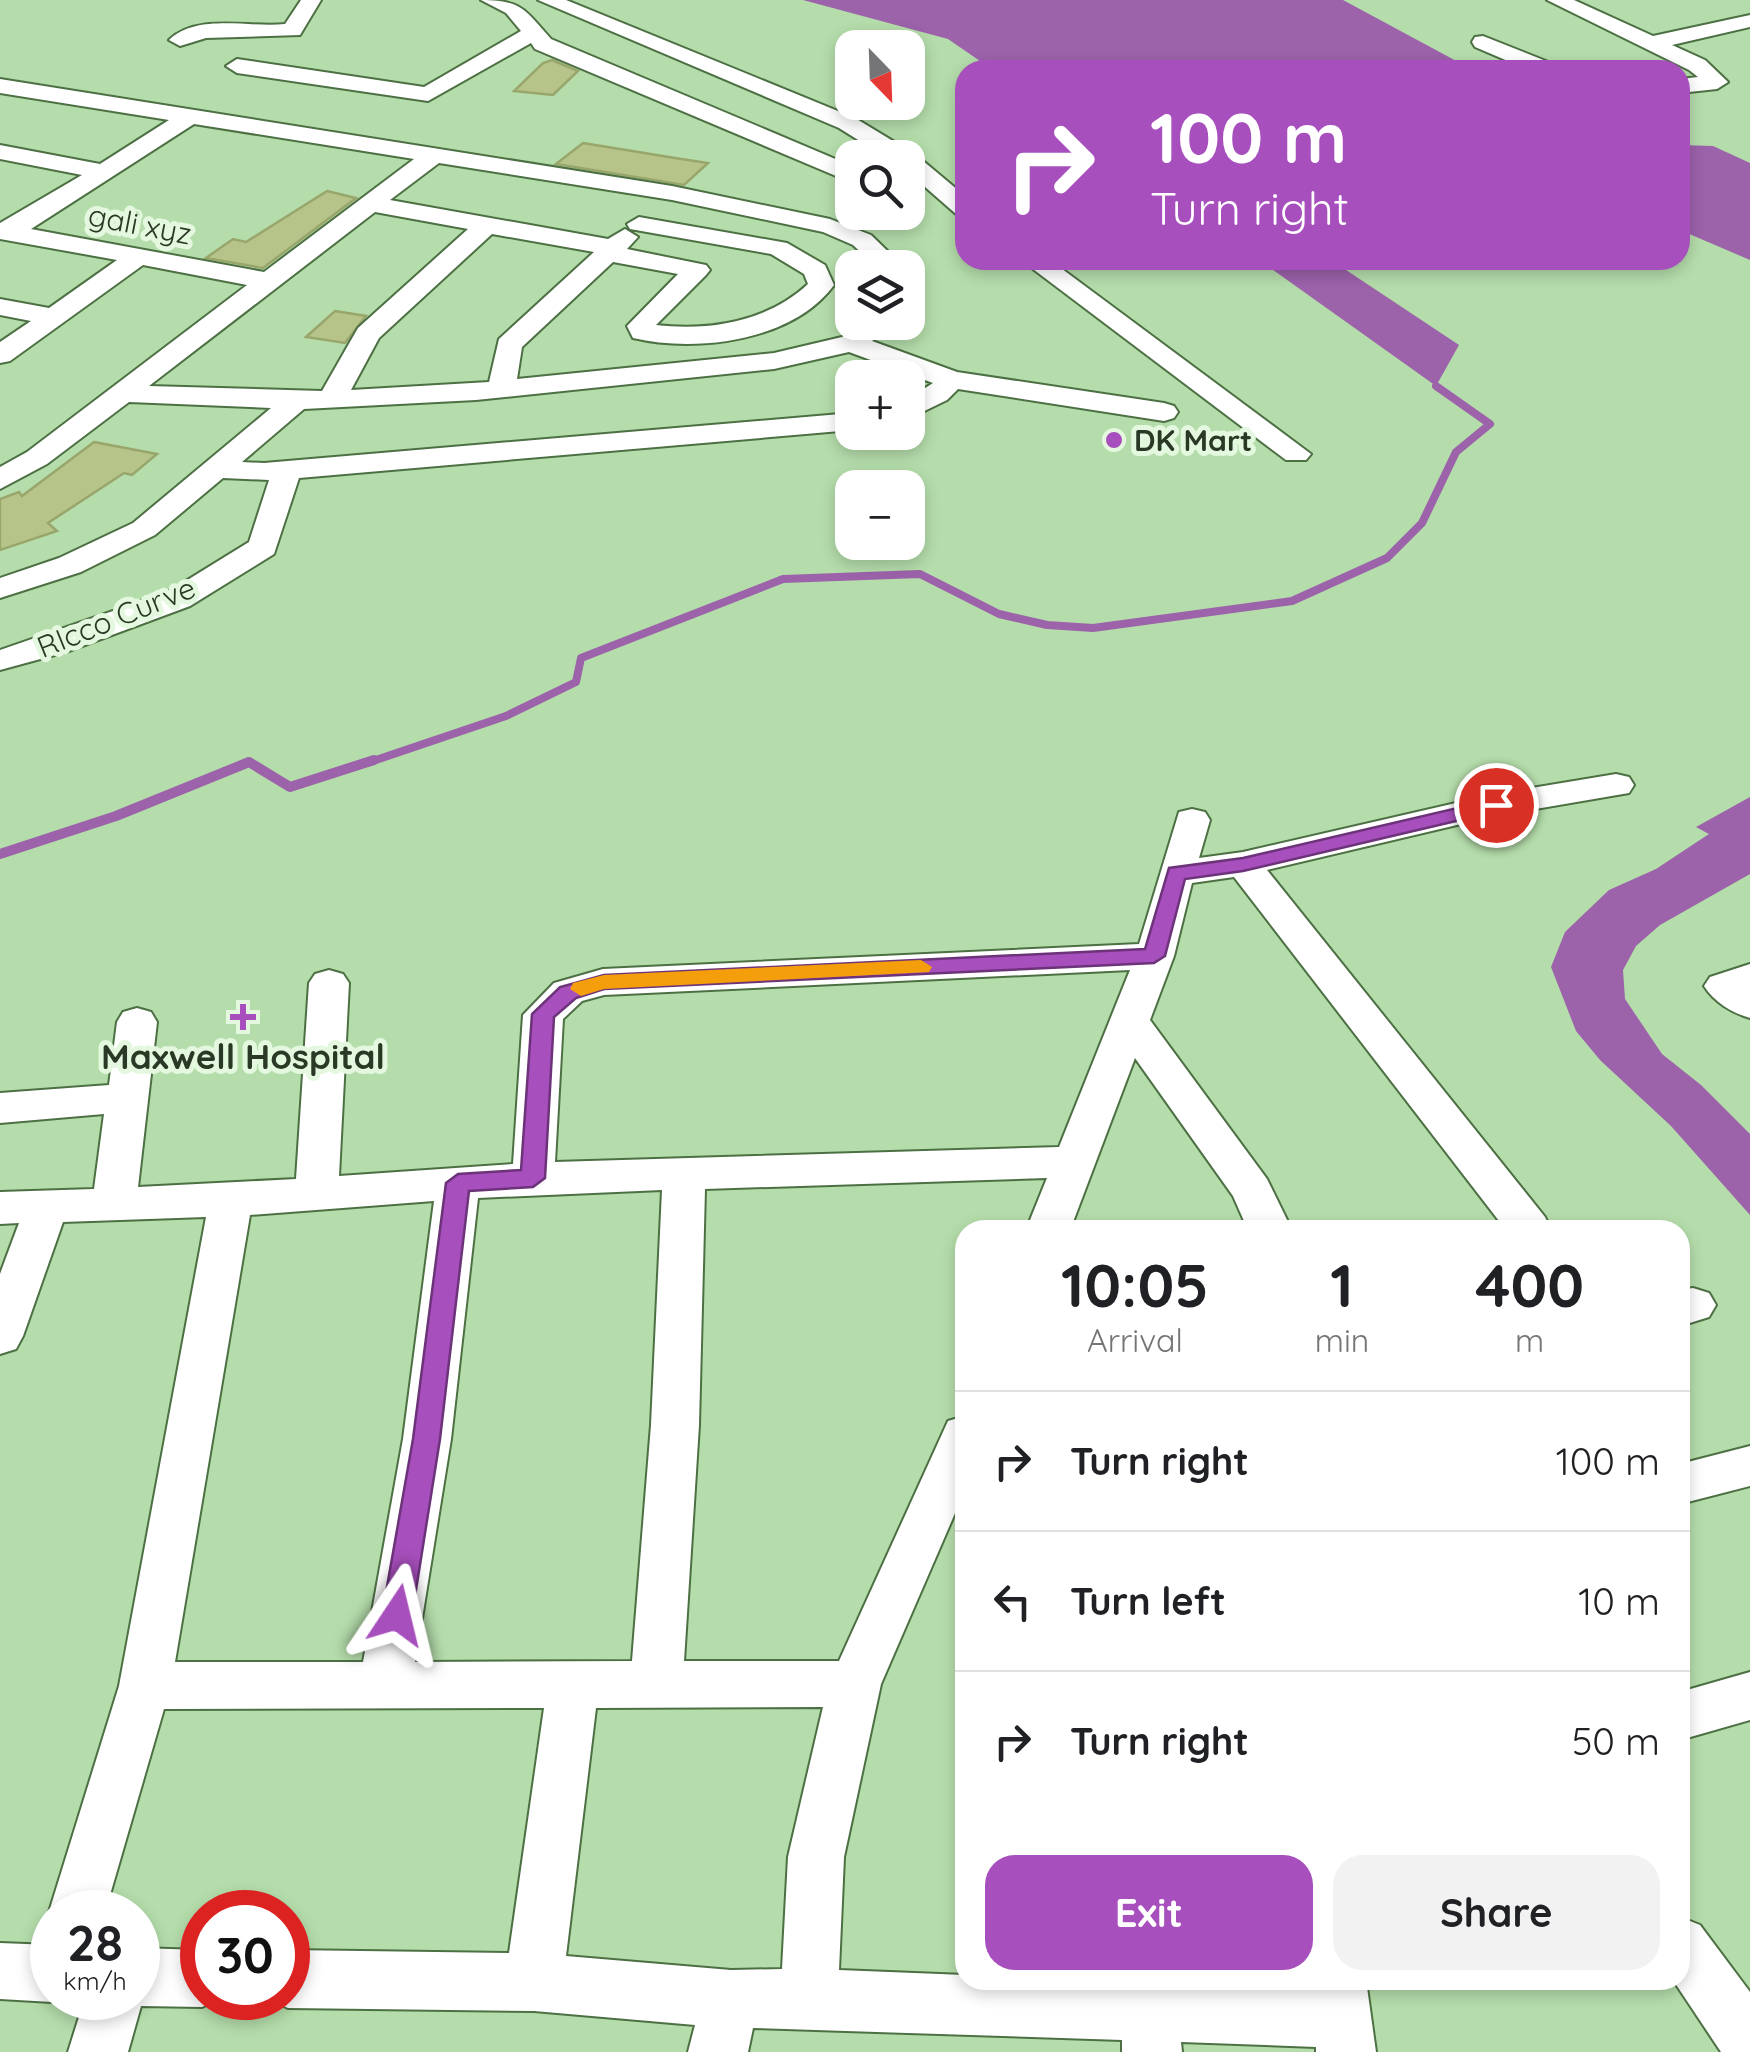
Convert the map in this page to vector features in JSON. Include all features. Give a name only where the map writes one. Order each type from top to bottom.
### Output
[{"type":"street","points":[[180,40],[202,31],[267,34],[292,30],[311,0]]},
{"type":"street","points":[[491,0],[513,9],[543,44],[835,167]]},
{"type":"street","points":[[548,0],[847,123],[875,140]]},
{"type":"street","points":[[1557,0],[1688,60]]},
{"type":"street","points":[[1733,0],[1750,8]]},
{"type":"street","points":[[1651,43],[1750,22]]},
{"type":"street","points":[[237,66],[428,94],[533,33]]},
{"type":"street","points":[[1483,42],[1525,60]]},
{"type":"street","points":[[1690,61],[1725,87],[1690,86]]},
{"type":"street","points":[[0,86],[672,193],[830,226],[862,240],[873,250]]},
{"type":"street","points":[[4,232],[192,115]]},
{"type":"street","points":[[367,144],[402,121]]},
{"type":"street","points":[[0,152],[101,171]]},
{"type":"street","points":[[0,480],[37,458],[434,155]]},
{"type":"street","points":[[925,175],[955,201]]},
{"type":"street","points":[[502,389],[509,345],[672,193]]},
{"type":"street","points":[[925,201],[955,207]]},
{"type":"street","points":[[370,204],[697,270]]},
{"type":"street","points":[[638,224],[734,238],[778,248],[816,270],[822,285],[792,312],[747,326],[714,332],[643,332],[640,326],[734,238]]},
{"type":"street","points":[[332,400],[368,334],[487,225]]},
{"type":"street","name":"gali xyz","points":[[4,232],[268,281]]},
{"type":"street","points":[[0,354],[138,257]]},
{"type":"street","points":[[1048,270],[1296,454]]},
{"type":"street","points":[[812,297],[835,300]]},
{"type":"street","points":[[0,307],[54,316]]},
{"type":"street","points":[[122,393],[297,401],[502,389],[774,361],[856,340]]},
{"type":"street","points":[[851,343],[952,380],[1164,412]]},
{"type":"street","points":[[925,401],[952,380]]},
{"type":"street","points":[[0,588],[70,565],[144,529],[297,401]]},
{"type":"street","points":[[218,469],[264,472],[835,424]]},
{"type":"street","points":[[0,449],[37,458]]},
{"type":"street","name":"RIcco Curve","points":[[0,660],[54,645],[179,599],[262,546],[287,470]]},
{"type":"street","points":[[1176,873],[1243,864],[1496,805],[1616,785]]},
{"type":"street","points":[[1052,1220],[1154,956],[1192,820]]},
{"type":"street","points":[[1243,864],[1523,1220]]},
{"type":"street","points":[[533,1178],[543,1014],[568,992],[604,982],[1154,956]]},
{"type":"street","points":[[1750,977],[1724,986],[1750,1004]]},
{"type":"street","points":[[318,1193],[329,982]]},
{"type":"street","points":[[1129,1020],[1252,1190],[1266,1220]]},
{"type":"street","points":[[114,1204],[137,1022]]},
{"type":"street","points":[[0,1108],[127,1098]]},
{"type":"street","points":[[0,1208],[231,1200],[533,1178],[1074,1162]]},
{"type":"street","points":[[656,1685],[675,1425],[684,1174]]},
{"type":"street","points":[[385,1685],[427,1439],[458,1183]]},
{"type":"street","points":[[83,1890],[145,1686],[231,1200]]},
{"type":"street","points":[[0,1336],[47,1206]]},
{"type":"street","points":[[810,1998],[816,1857],[854,1684],[955,1457]]},
{"type":"street","points":[[1690,1481],[1750,1466]]},
{"type":"street","points":[[145,1686],[854,1684]]},
{"type":"street","points":[[534,1982],[573,1685]]},
{"type":"street","points":[[1690,1713],[1750,1696]]},
{"type":"street","points":[[1690,1959],[1747,2039]]},
{"type":"street","points":[[0,1971],[30,1972]]},
{"type":"street","points":[[310,1979],[534,1982],[724,2025],[810,1998],[1151,2015],[1341,2017]]},
{"type":"street","points":[[98,2052],[107,2020]]},
{"type":"shaded area","points":[[803,0],[1343,0],[1454,60],[978,60],[948,39],[925,30]]},
{"type":"shaded area","points":[[1690,145],[1713,146],[1750,163],[1750,260],[1690,234]]},
{"type":"shaded area","points":[[1273,270],[1346,270],[1459,345],[1436,386]]},
{"type":"shaded area","points":[[1750,797],[1750,874],[1660,925],[1636,946],[1623,970],[1625,999],[1662,1054],[1701,1085],[1750,1134],[1750,1215],[1671,1126],[1600,1060],[1576,1031],[1551,967],[1565,932],[1609,890],[1656,869],[1709,834],[1696,827]]},
{"type":"building","points":[[552,60],[578,71],[553,95],[514,91],[543,63]]},
{"type":"building","points":[[583,143],[708,163],[684,185],[556,164]]},
{"type":"building","points":[[327,191],[356,198],[263,268],[206,258],[233,239],[246,242]]},
{"type":"building","points":[[335,311],[366,316],[345,343],[306,337]]},
{"type":"building","points":[[94,442],[157,454],[132,475],[124,473],[48,523],[57,531],[0,550],[0,499],[19,492],[22,496]]},
{"type":"waterway","points":[[367,763],[506,716],[576,682],[581,658],[783,579],[920,574],[999,614],[1047,625],[1093,628],[1292,601],[1387,558],[1422,523],[1456,452],[1490,424],[1436,386]]},
{"type":"waterway","points":[[251,763],[290,787],[374,760]]},
{"type":"waterway","points":[[0,854],[116,816],[251,763]]},
{"type":"slow traffic","points":[[581,989],[604,982],[921,967]]},
{"type":"place","name":"DK Mart","points":[[1114,440]]},
{"type":"place","name":"Maxwell Hospital","points":[[243,1017]]},
{"type":"route","points":[[397,1615],[427,1439],[458,1183],[533,1178],[543,1014],[568,992],[604,982],[1154,956],[1176,873],[1243,864],[1496,805]]}]
